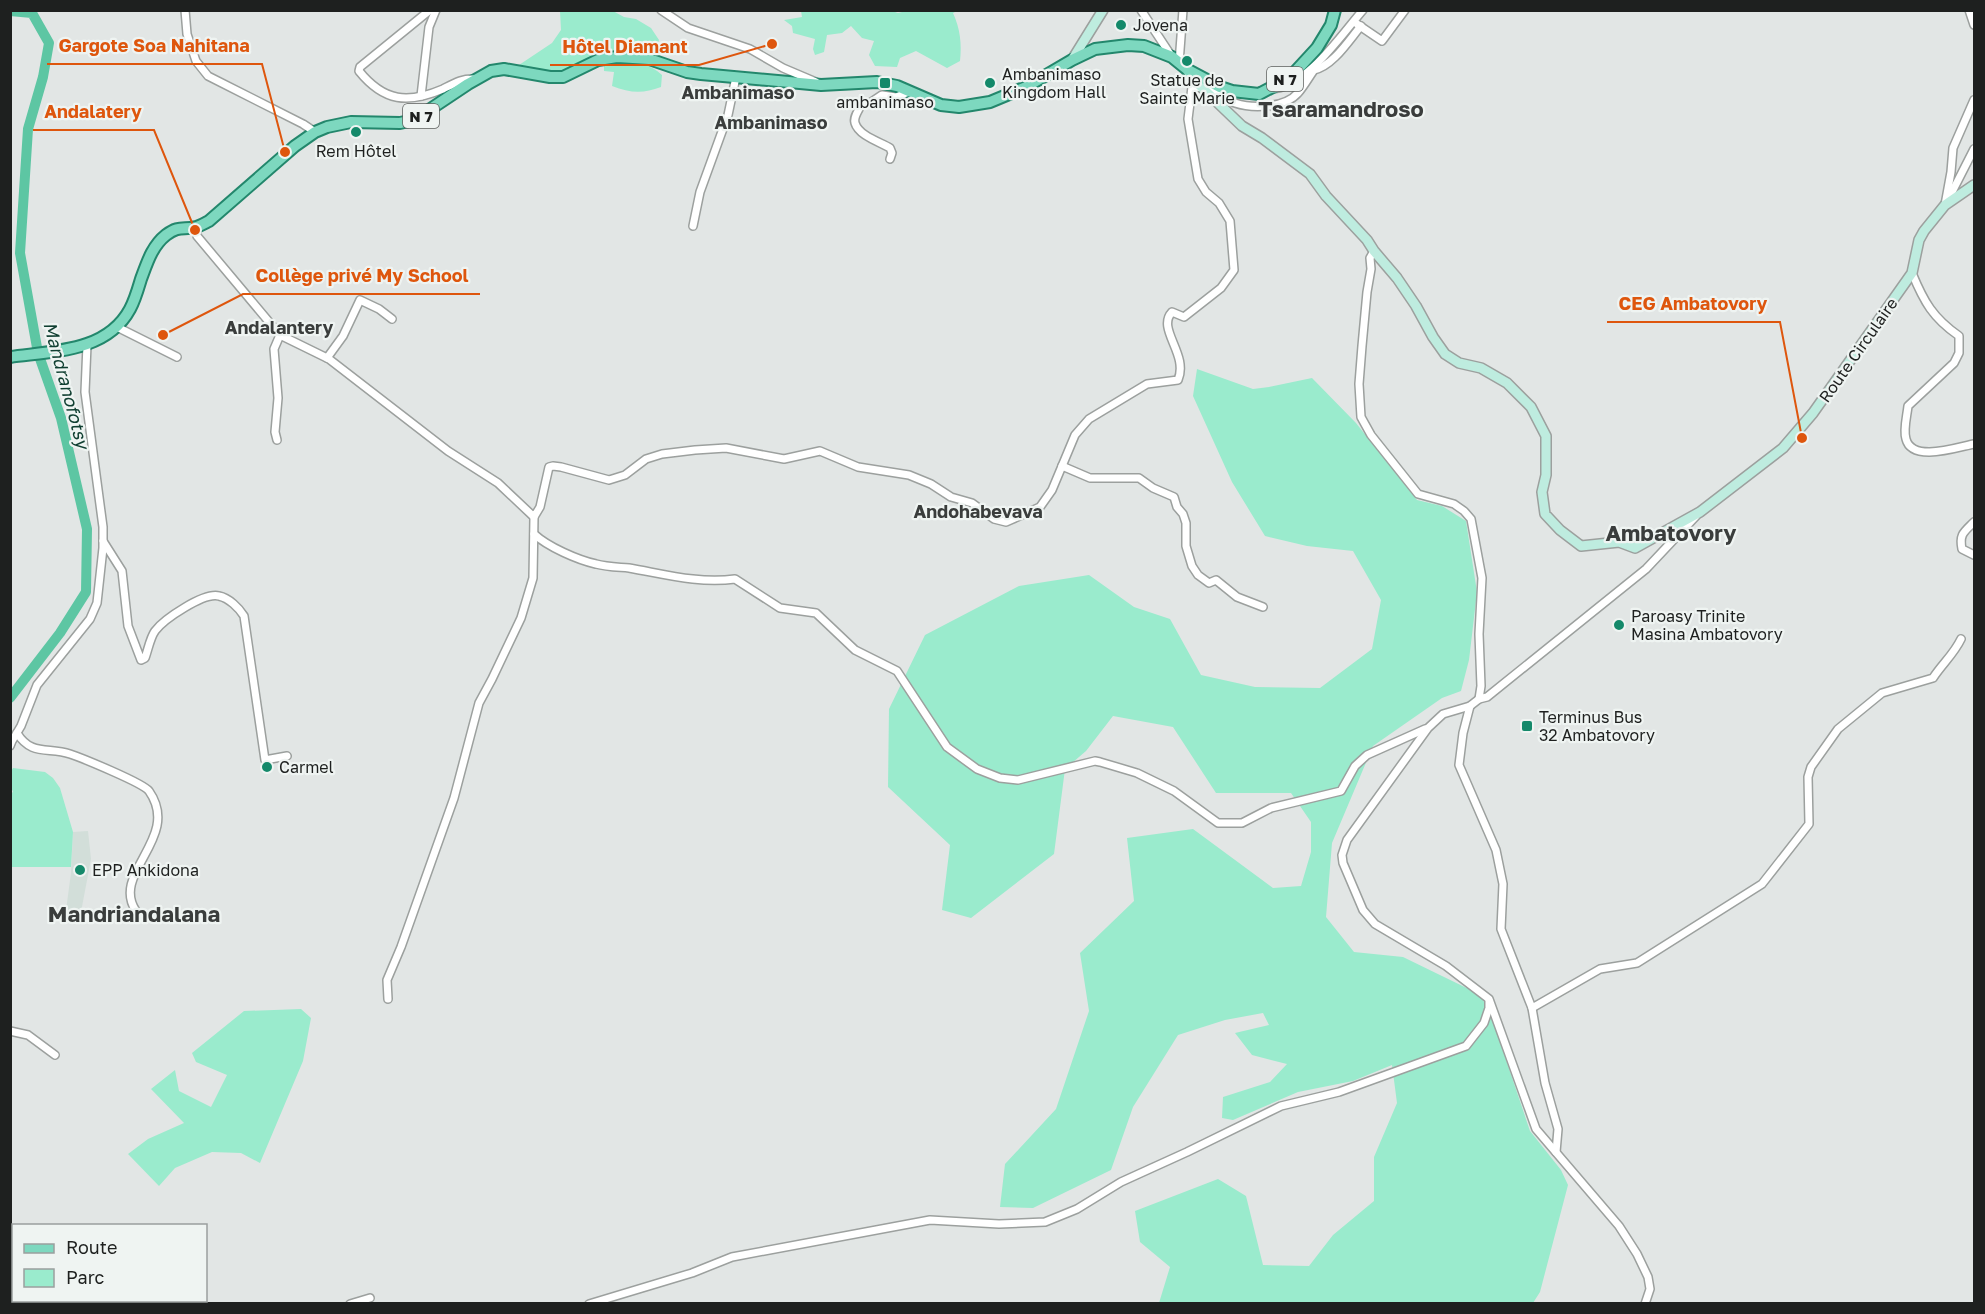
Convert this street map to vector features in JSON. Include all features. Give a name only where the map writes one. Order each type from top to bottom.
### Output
[{"type":"main road","name":"N 7","points":[[11,357],[87,345],[101,339],[117,327],[129,310],[152,251],[159,240],[181,227],[195,227],[209,221],[295,146],[315,132],[351,122],[400,123],[414,120],[491,71],[518,70],[550,77],[563,77],[598,60],[632,57],[649,59],[687,72],[736,77],[822,85],[877,82],[890,84],[941,105],[958,107],[990,102],[1026,87],[1095,49],[1128,45],[1144,46],[1180,63],[1202,83],[1232,91],[1259,94],[1294,72],[1317,48],[1331,25],[1335,10]]},
{"type":"street","points":[[185,10],[187,34],[196,61],[208,76],[315,132]]},
{"type":"street","points":[[430,10],[360,67],[359,71],[374,87],[386,94],[406,99],[434,93],[466,79],[477,79]]},
{"type":"street","points":[[421,96],[429,27],[436,10]]},
{"type":"street","points":[[661,10],[694,31],[750,49],[783,68],[822,85]]},
{"type":"street","points":[[1072,60],[1103,10]]},
{"type":"street","points":[[1141,10],[1180,63]]},
{"type":"street","points":[[1180,63],[1183,10]]},
{"type":"street","points":[[1353,20],[1354,10]]},
{"type":"street","points":[[1269,89],[1280,89],[1294,83],[1327,53],[1363,10]]},
{"type":"street","points":[[1969,10],[1974,25]]},
{"type":"street","points":[[1353,20],[1382,41],[1401,12]]},
{"type":"street","points":[[388,999],[387,980],[401,947],[453,798],[478,703],[521,618],[533,578],[534,517],[540,507],[549,467],[561,467],[609,480],[625,475],[646,459],[662,454],[726,448],[784,459],[820,451],[858,467],[909,475],[931,484],[951,497],[972,503],[994,519],[1006,522],[1040,507],[1052,490],[1075,435],[1089,419],[1147,384],[1178,380],[1182,371],[1180,356],[1167,326],[1167,317],[1172,312],[1184,317],[1221,288],[1234,270],[1230,221],[1219,203],[1206,192],[1198,179],[1188,119],[1192,87],[1202,83],[1236,104],[1260,106],[1280,104],[1297,95],[1314,70],[1320,69],[1333,58],[1361,26]]},
{"type":"street","points":[[693,226],[700,192],[728,115],[736,77]]},
{"type":"street","name":"Route Circulaire","points":[[1202,83],[1242,126],[1310,174],[1326,196],[1367,240],[1397,278],[1445,354],[1459,363],[1481,368],[1507,383],[1531,407],[1546,436],[1546,475],[1542,492],[1545,514],[1560,530],[1581,546],[1619,542],[1635,548],[1700,512],[1783,448],[1806,422],[1912,273],[1918,240],[1945,205],[1974,185]]},
{"type":"street","points":[[890,159],[892,153],[890,148],[861,132],[855,119],[861,105],[882,95],[896,98],[909,92]]},
{"type":"street","points":[[1945,205],[1953,148],[1974,100]]},
{"type":"street","points":[[1945,205],[1974,149]]},
{"type":"street","points":[[195,227],[197,236],[280,335],[327,358],[448,451],[498,483],[534,517]]},
{"type":"street","points":[[1374,251],[1370,258],[1371,269],[1359,384],[1361,417],[1371,435],[1418,494],[1454,504],[1471,519],[1482,578],[1479,699]]},
{"type":"street","points":[[1912,273],[1921,294],[1941,323],[1959,336],[1959,353],[1954,363],[1908,406],[1906,440],[1911,448],[1928,453],[1974,444]]},
{"type":"street","points":[[327,358],[343,336],[360,300],[379,309],[392,319]]},
{"type":"street","points":[[117,327],[177,357]]},
{"type":"street","points":[[277,440],[275,432],[278,398],[274,349],[280,335]]},
{"type":"street","points":[[10,746],[21,726],[37,685],[90,618],[97,603],[103,527],[85,392],[87,345]]},
{"type":"street","points":[[1062,466],[1090,477],[1139,478],[1153,488],[1174,497],[1186,523],[1188,555],[1198,575],[1209,582],[1216,580],[1237,597],[1263,607]]},
{"type":"street","points":[[1645,1304],[1650,1289],[1648,1277],[1637,1254],[1619,1226],[1536,1130],[1489,999],[1446,966],[1375,924],[1363,910],[1354,892],[1342,855],[1347,840],[1428,728],[1443,714],[1470,706],[1479,699],[1487,697],[1646,569],[1700,512]]},
{"type":"street","points":[[1974,522],[1962,533],[1960,540],[1962,549],[1974,555]]},
{"type":"street","points":[[534,534],[542,541],[597,564],[629,568],[667,577],[721,581],[735,579],[780,608],[816,613],[855,650],[897,671],[947,747],[977,769],[1000,778],[1018,780],[1095,761],[1137,773],[1174,791],[1218,823],[1242,823],[1271,808],[1341,791],[1355,766],[1367,755],[1428,728]]},
{"type":"street","points":[[103,541],[122,571],[128,626],[141,660],[145,658],[155,632],[176,614],[197,601],[212,595],[221,596],[238,608],[244,616],[265,760],[286,756]]},
{"type":"street","points":[[1532,1008],[1600,969],[1637,963],[1762,884],[1809,824],[1808,777],[1811,767],[1839,729],[1882,693],[1933,678],[1955,651],[1961,639]]},
{"type":"street","points":[[1470,706],[1463,733],[1459,765],[1496,850],[1503,884],[1500,929],[1532,1008],[1545,1083],[1558,1129],[1556,1152]]},
{"type":"street","points":[[17,733],[23,744],[34,749],[69,753],[146,788],[155,802],[158,828],[131,882],[130,901],[136,911]]},
{"type":"street","points":[[589,1304],[692,1273],[732,1257],[918,1222],[930,1220],[999,1224],[1045,1222],[1077,1209],[1121,1182],[1281,1106],[1339,1092],[1466,1046],[1484,1023],[1489,1008],[1489,999]]},
{"type":"street","points":[[10,1031],[28,1035],[55,1055]]},
{"type":"street","points":[[350,1304],[370,1298]]},
{"type":"shaded area","name":"EPP Ankidona","points":[[88,831],[91,859],[81,912],[66,910],[73,832]]},
{"type":"green space","points":[[560,11],[613,11],[624,17],[636,19],[651,28],[659,40],[653,58],[623,54],[559,77],[516,67],[552,43],[561,30]]},
{"type":"green space","points":[[801,11],[892,11],[898,13],[957,11],[953,13],[960,36],[960,61],[947,68],[916,51],[900,58],[897,67],[875,66],[869,55],[874,41],[862,38],[851,26],[842,33],[827,35],[824,52],[815,55],[813,49],[815,39],[793,33],[792,26],[784,20],[802,17]]},
{"type":"green space","points":[[623,62],[644,65],[658,71],[662,75],[661,87],[636,92],[612,86],[614,72],[604,71],[604,65]]},
{"type":"green space","points":[[1197,369],[1253,389],[1312,378],[1356,423],[1417,500],[1442,506],[1466,521],[1477,592],[1469,660],[1461,691],[1442,698],[1373,746],[1332,843],[1326,917],[1354,952],[1403,957],[1481,995],[1495,1027],[1530,1131],[1561,1170],[1568,1185],[1540,1292],[1533,1303],[1159,1303],[1170,1267],[1140,1242],[1135,1211],[1218,1179],[1246,1196],[1263,1265],[1309,1266],[1333,1235],[1374,1201],[1374,1157],[1397,1103],[1392,1065],[1353,1081],[1298,1092],[1233,1120],[1222,1118],[1223,1097],[1270,1082],[1287,1064],[1252,1055],[1235,1033],[1269,1025],[1263,1013],[1225,1020],[1178,1035],[1133,1107],[1111,1170],[1033,1208],[1000,1207],[1005,1164],[1056,1109],[1089,1011],[1080,953],[1134,901],[1127,838],[1193,829],[1273,888],[1301,886],[1311,852],[1311,822],[1291,793],[1216,793],[1173,727],[1113,716],[1086,751],[1065,769],[1054,854],[971,918],[942,910],[950,845],[888,787],[889,709],[925,635],[1019,586],[1089,575],[1134,607],[1170,619],[1201,675],[1255,687],[1320,688],[1372,649],[1381,600],[1353,551],[1307,546],[1265,536],[1232,482],[1193,396]]},
{"type":"green space","points":[[13,768],[45,772],[60,788],[73,832],[71,867],[11,867],[10,794],[13,792],[10,776]]},
{"type":"green space","points":[[301,1009],[311,1018],[303,1061],[260,1163],[241,1153],[212,1152],[175,1168],[159,1186],[128,1154],[148,1139],[184,1123],[151,1089],[175,1070],[179,1091],[211,1107],[227,1075],[196,1062],[192,1053],[244,1011]]},
{"type":"waterway","name":"Mandranofotsy","points":[[10,11],[32,13],[49,43],[43,77],[28,129],[20,253],[38,353],[61,418],[87,529],[86,592],[60,633],[10,698]]},
{"type":"place","name":"Jovena","points":[[1121,25]]},
{"type":"place","name":"Hôtel Diamant","points":[[772,44]]},
{"type":"place","name":"Statue de Sainte Marie","points":[[1187,61]]},
{"type":"place","name":"ambanimaso","points":[[885,83]]},
{"type":"place","name":"Ambanimaso Kingdom Hall","points":[[990,83]]},
{"type":"place","name":"Rem Hôtel","points":[[356,132]]},
{"type":"place","name":"Gargote Soa Nahitana","points":[[285,152]]},
{"type":"place","name":"Andalatery","points":[[195,230]]},
{"type":"place","name":"Collège privé My School","points":[[163,335]]},
{"type":"place","name":"CEG Ambatovory","points":[[1802,438]]},
{"type":"place","name":"Paroasy Trinite Masina Ambatovory","points":[[1619,625]]},
{"type":"place","name":"Terminus Bus 32 Ambatovory","points":[[1527,726]]},
{"type":"place","name":"Carmel","points":[[267,767]]},
{"type":"place","name":"EPP Ankidona","points":[[80,870]]},
{"type":"district","name":"Ambanimaso","points":[[738,92]]},
{"type":"district","name":"Tsaramandroso","points":[[1341,108]]},
{"type":"district","name":"Ambanimaso","points":[[771,122]]},
{"type":"district","name":"Andalantery","points":[[279,327]]},
{"type":"district","name":"Andohabevava","points":[[978,511]]},
{"type":"district","name":"Ambatovory","points":[[1671,532]]},
{"type":"district","name":"Mandriandalana","points":[[134,913]]}]
